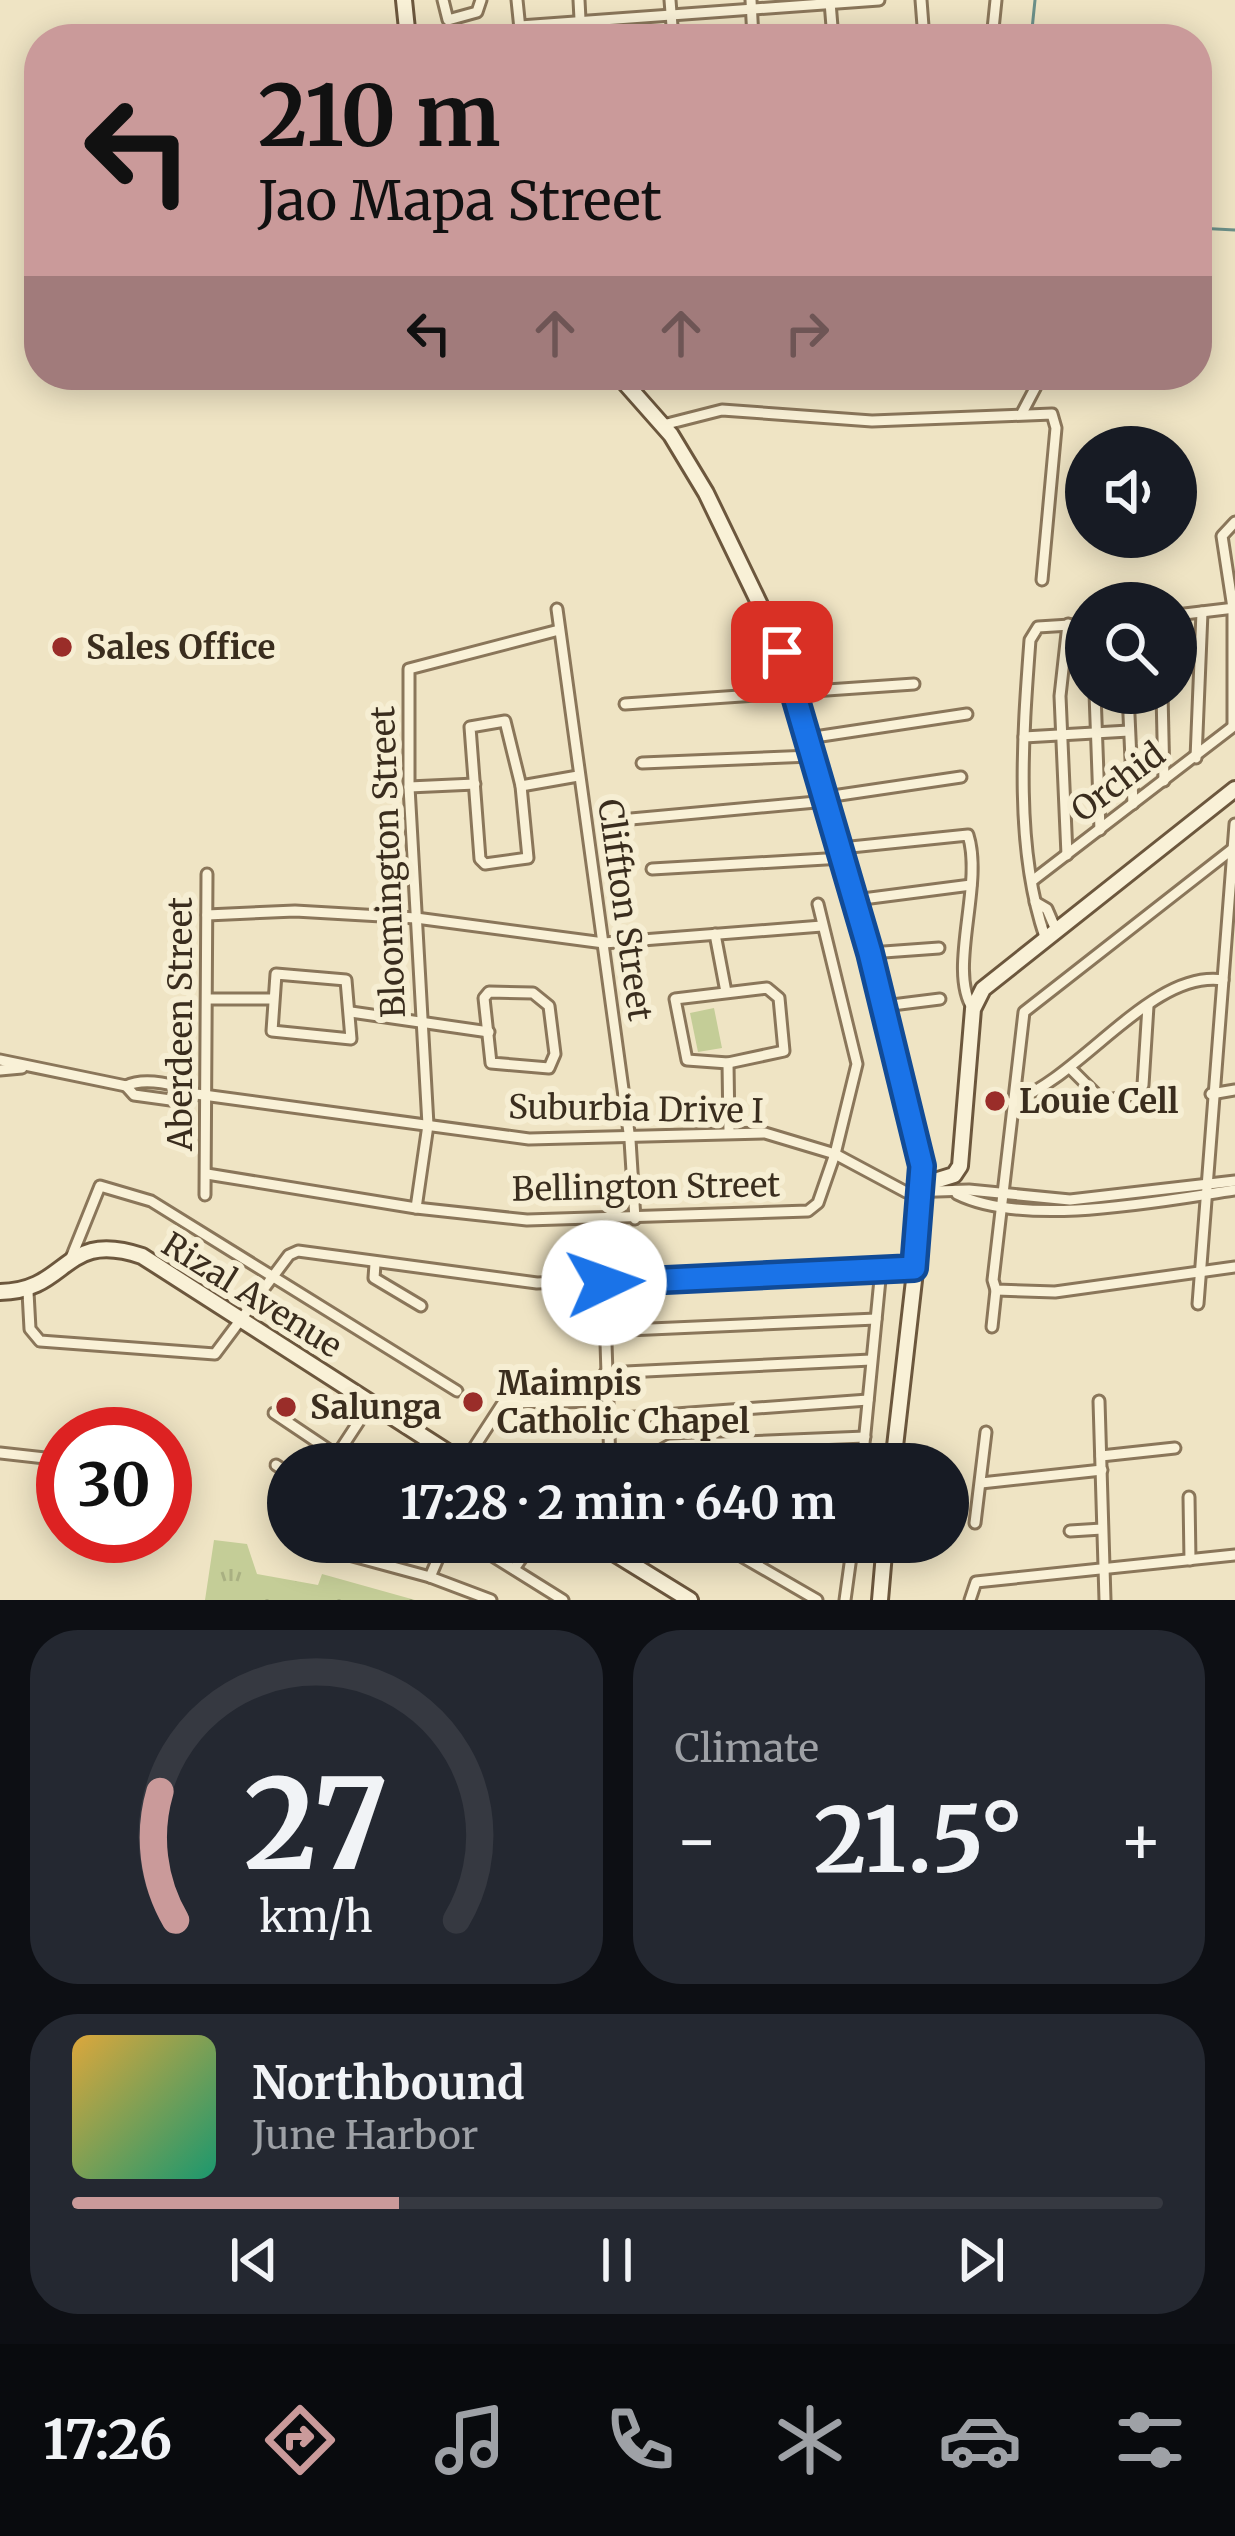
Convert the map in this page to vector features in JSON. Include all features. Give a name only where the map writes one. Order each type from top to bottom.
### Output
[{"type":"street","points":[[442,1],[448,20],[477,13],[481,0]]},
{"type":"street","points":[[579,0],[579,22]]},
{"type":"street","points":[[670,0],[672,24]]},
{"type":"street","points":[[550,24],[671,16],[751,4],[879,0]]},
{"type":"street","points":[[632,390],[663,425],[736,548],[796,693],[884,1006],[924,1189],[895,1443]]},
{"type":"street","points":[[1022,412],[1034,390]]},
{"type":"street","points":[[663,425],[722,410],[872,421],[1049,413],[1056,421],[1042,580]]},
{"type":"street","points":[[1234,728],[1234,608],[1223,533],[1235,522]]},
{"type":"street","points":[[1197,613],[1234,608]]},
{"type":"street","name":"Cliffton Street","points":[[557,609],[630,1140],[635,1219]]},
{"type":"street","points":[[1196,758],[1202,612]]},
{"type":"street","points":[[1051,934],[1035,902],[1024,737],[1032,632],[1065,625]]},
{"type":"street","name":"Bloomington Street","points":[[416,1208],[428,1125],[409,787],[410,668],[560,630]]},
{"type":"street","points":[[1065,671],[1061,734],[1067,855]]},
{"type":"street","points":[[625,704],[914,684]]},
{"type":"street","points":[[808,738],[967,714]]},
{"type":"street","points":[[1094,714],[1100,830]]},
{"type":"street","points":[[1129,714],[1133,804]]},
{"type":"street","points":[[1163,714],[1165,781]]},
{"type":"street","points":[[505,721],[520,786],[527,861],[485,865],[480,859],[470,728],[505,721]]},
{"type":"street","name":"Orchid","points":[[1032,880],[1234,728]]},
{"type":"street","points":[[1024,737],[1129,731]]},
{"type":"street","points":[[642,763],[811,756]]},
{"type":"street","points":[[520,786],[578,776]]},
{"type":"street","points":[[631,819],[826,799],[961,777]]},
{"type":"street","points":[[409,787],[475,784]]},
{"type":"street","points":[[924,1189],[953,1175],[960,1166],[973,1010],[994,977],[1235,789]]},
{"type":"street","points":[[1198,1304],[1235,824]]},
{"type":"street","points":[[652,868],[842,853],[965,832],[971,840],[971,885],[963,994],[973,1010]]},
{"type":"street","points":[[992,1327],[1001,1201],[1024,1012],[1233,848]]},
{"type":"street","name":"Aberdeen Street","points":[[205,1195],[202,1095],[207,874]]},
{"type":"street","points":[[855,900],[971,885]]},
{"type":"street","points":[[818,904],[857,1064],[836,1154]]},
{"type":"street","points":[[207,915],[282,910],[416,919],[604,944],[822,926]]},
{"type":"street","points":[[715,934],[726,992]]},
{"type":"street","points":[[870,953],[938,948]]},
{"type":"street","points":[[279,973],[341,978],[350,986],[351,1012],[352,1036],[347,1041],[275,1033],[273,999],[279,973]]},
{"type":"street","points":[[1012,1102],[1072,1070],[1148,1006],[1198,978],[1223,980]]},
{"type":"street","points":[[489,992],[538,995],[549,1006],[553,1063],[549,1068],[494,1066],[490,1032],[484,998],[489,992]]},
{"type":"street","points":[[726,992],[774,992],[787,1047],[781,1054],[728,1063],[687,1060],[674,1001],[726,992]]},
{"type":"street","points":[[207,999],[273,999]]},
{"type":"street","points":[[884,1006],[940,999]]},
{"type":"street","points":[[1072,1070],[1103,1101],[1137,1094],[1143,1085],[1148,1006]]},
{"type":"street","points":[[351,1012],[490,1032]]},
{"type":"street","name":"Suburbia Drive I","points":[[0,1060],[126,1086],[134,1081],[184,1087],[202,1095],[529,1139],[765,1133],[836,1154],[904,1192],[924,1189]]},
{"type":"street","points":[[728,1063],[729,1131]]},
{"type":"street","name":"Suburbia Drive I","points":[[0,1070],[22,1068]]},
{"type":"street","points":[[1211,1094],[1235,1090]]},
{"type":"street","name":"Bellington Street","points":[[207,1174],[416,1208],[527,1220],[635,1219],[725,1210],[808,1211],[818,1203],[836,1154]]},
{"type":"street","points":[[0,1292],[28,1292],[71,1258],[94,1197],[104,1184],[151,1201],[458,1391]]},
{"type":"street","points":[[924,1189],[1001,1201],[1070,1200],[1235,1185]]},
{"type":"street","name":"Rizal Avenue","points":[[71,1258],[101,1246],[142,1256],[434,1443]]},
{"type":"street","points":[[28,1292],[30,1329],[40,1341],[214,1354],[246,1319],[292,1252],[479,1279],[604,1283],[914,1268]]},
{"type":"street","points":[[375,1264],[374,1278],[421,1306]]},
{"type":"street","points":[[995,1285],[1055,1292],[1235,1267]]},
{"type":"street","points":[[864,1443],[881,1269]]},
{"type":"street","points":[[604,1283],[609,1443]]},
{"type":"street","points":[[605,1330],[877,1318]]},
{"type":"street","points":[[605,1373],[871,1360]]},
{"type":"street","points":[[608,1419],[868,1400]]},
{"type":"street","points":[[478,1443],[503,1403],[605,1401]]},
{"type":"street","points":[[1099,1401],[1106,1600]]},
{"type":"street","points":[[345,1443],[371,1403]]},
{"type":"street","points":[[274,1413],[312,1443]]},
{"type":"street","points":[[975,1523],[986,1432]]},
{"type":"street","points":[[753,1443],[865,1436]]},
{"type":"street","points":[[1101,1456],[1175,1448]]},
{"type":"street","points":[[0,1453],[36,1457]]},
{"type":"street","points":[[981,1483],[1102,1470]]},
{"type":"street","points":[[1189,1497],[1190,1560]]},
{"type":"street","points":[[1070,1531],[1102,1529]]},
{"type":"street","points":[[970,1600],[976,1582],[1235,1555]]},
{"type":"street","points":[[390,1563],[491,1600]]},
{"type":"street","points":[[430,1577],[436,1563]]},
{"type":"street","points":[[504,1563],[562,1600]]},
{"type":"street","points":[[514,1569],[518,1563]]},
{"type":"street","points":[[630,1563],[690,1600]]},
{"type":"street","points":[[752,1563],[817,1600]]},
{"type":"street","points":[[844,1600],[850,1563]]},
{"type":"street","points":[[880,1600],[883,1563]]},
{"type":"green space","points":[[714,1008],[722,1048],[698,1052],[690,1013]]},
{"type":"green space","points":[[214,1540],[247,1544],[257,1574],[318,1585],[322,1574],[415,1600],[205,1600]]},
{"type":"waterway","points":[[1033,24],[1035,0]]},
{"type":"waterway","points":[[1212,229],[1235,230]]},
{"type":"place","name":"Sales Office","points":[[62,647]]},
{"type":"place","name":"Louie Cell","points":[[995,1101]]},
{"type":"place","name":"Maimpis Catholic Chapel","points":[[473,1402]]},
{"type":"place","name":"Salunga","points":[[286,1407]]},
{"type":"route","points":[[604,1283],[914,1268],[925,1184],[908,1100],[782,652]]}]
